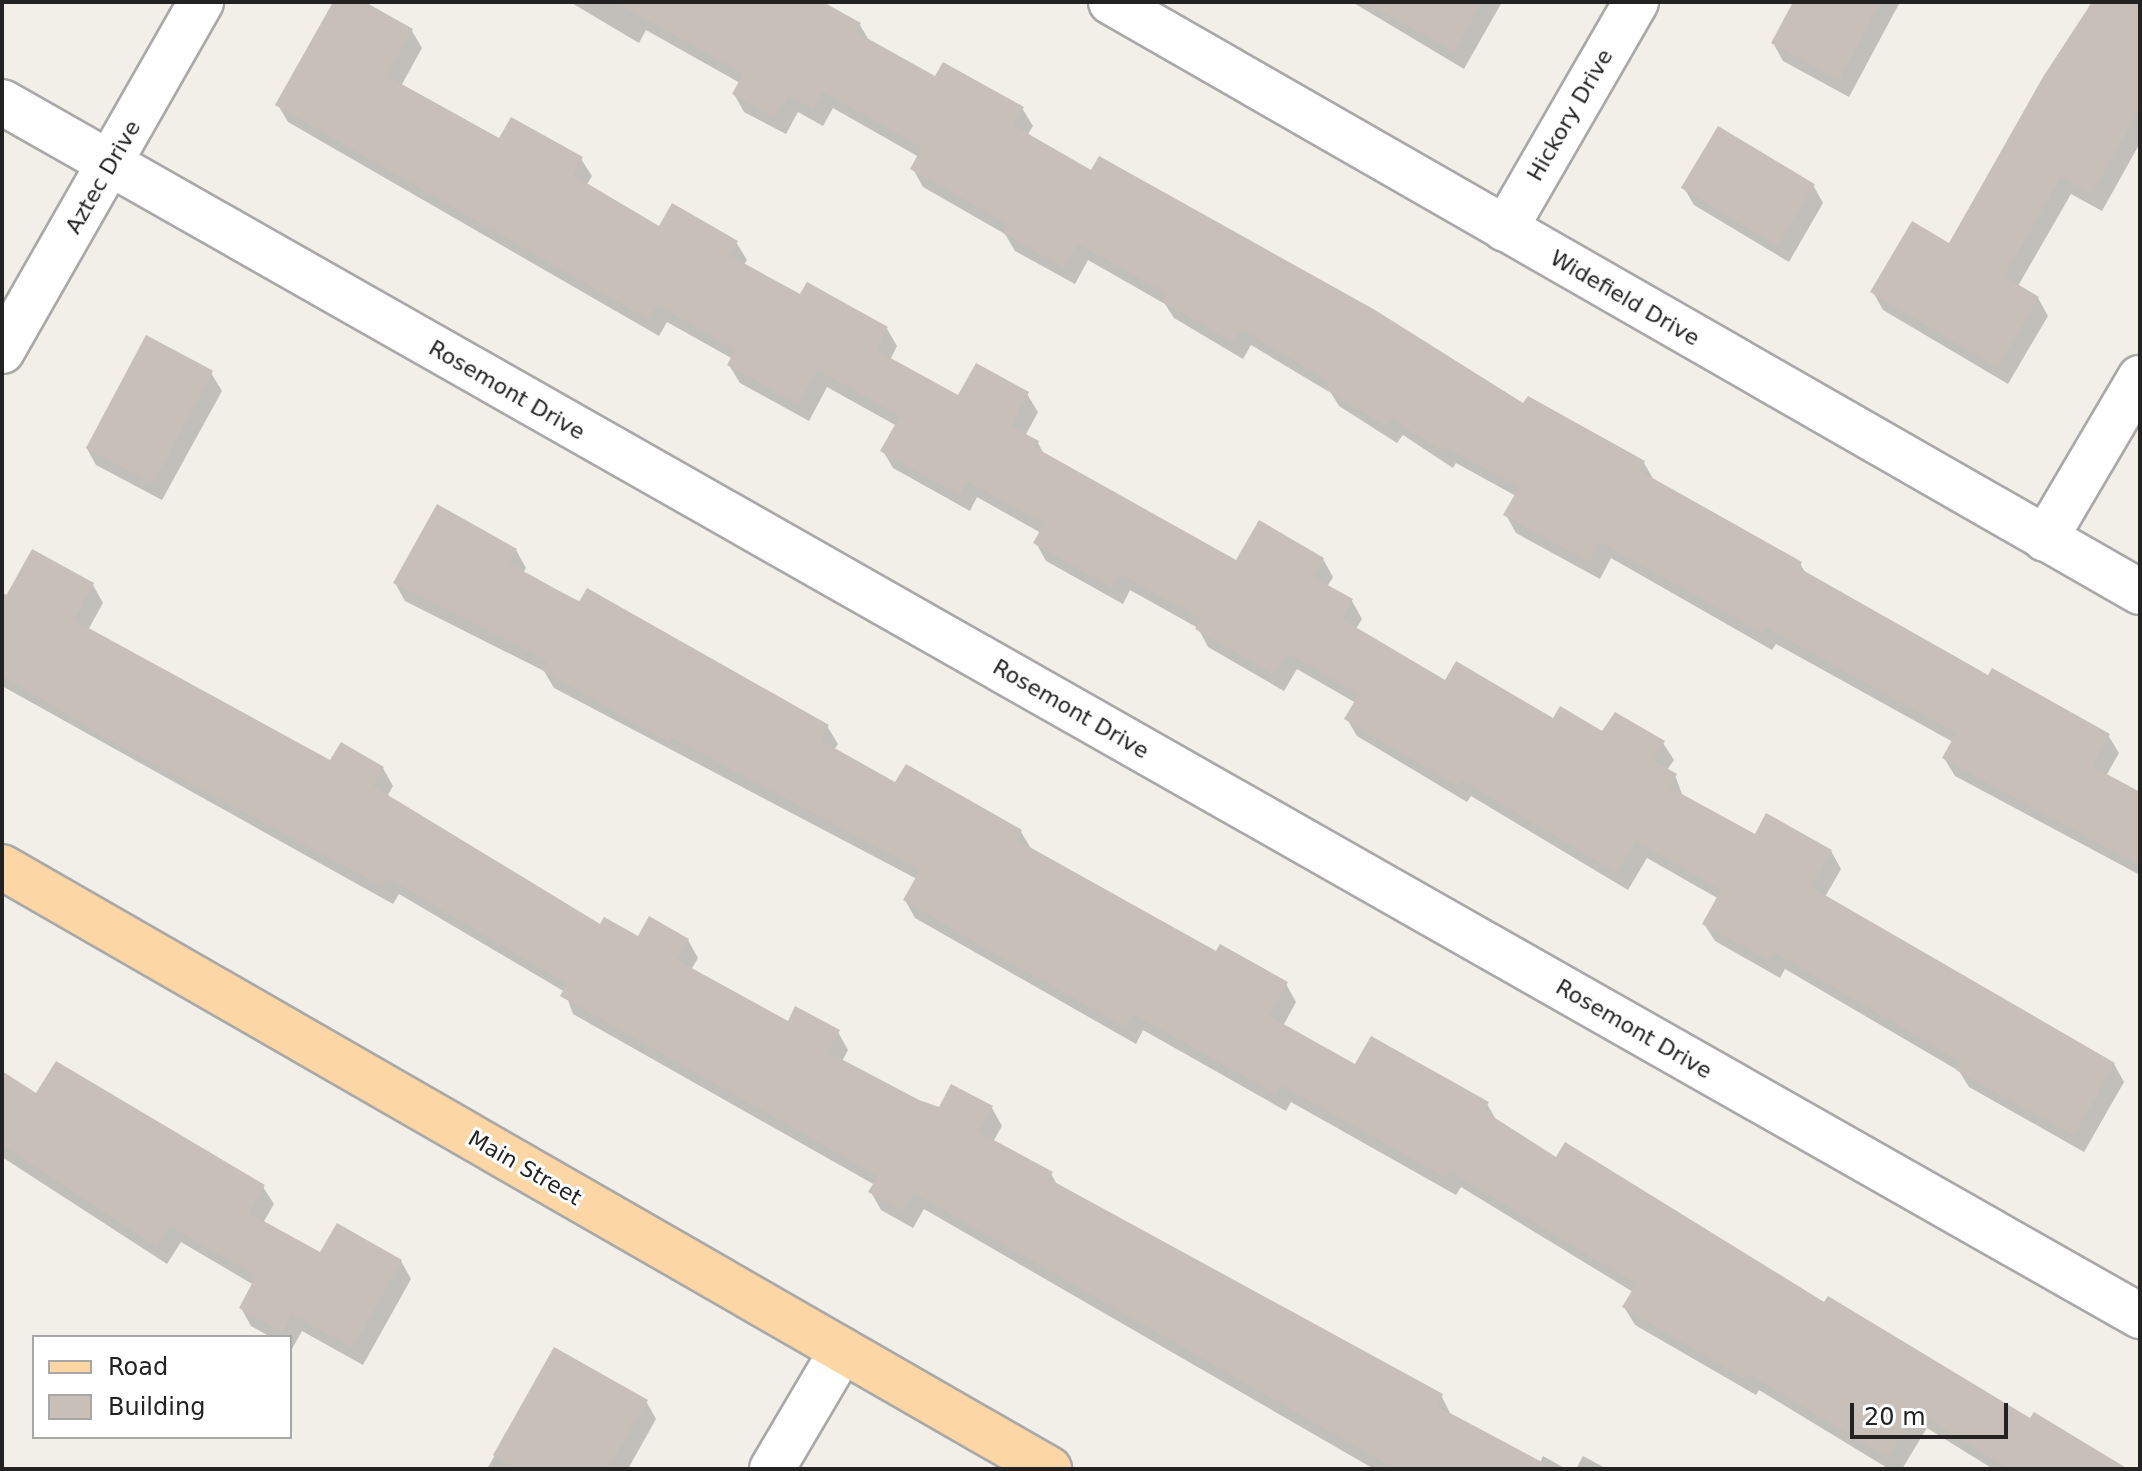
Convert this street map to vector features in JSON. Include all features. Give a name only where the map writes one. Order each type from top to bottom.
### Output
[{"type":"main road","name":"Main Street","points":[[2,867],[1049,1469]]},
{"type":"street","name":"Aztec Drive","points":[[2,351],[111,165],[201,2]]},
{"type":"street","name":"Widefield Drive","points":[[1111,2],[2140,592]]},
{"type":"street","name":"Hickory Drive","points":[[1505,229],[1636,2]]},
{"type":"street","name":"Rosemont Drive","points":[[2,102],[2140,1316]]},
{"type":"street","points":[[2045,539],[2140,378]]},
{"type":"street","points":[[772,1469],[842,1350]]},
{"type":"building","points":[[333,2],[365,2],[413,29],[387,76],[499,138],[511,117],[583,157],[573,175],[659,226],[672,203],[738,241],[729,255],[800,294],[807,282],[888,327],[876,350],[958,395],[976,363],[1029,392],[1011,426],[1039,441],[1036,448],[1236,560],[1259,520],[1324,558],[1313,577],[1353,599],[1342,619],[1445,680],[1456,661],[1553,718],[1560,706],[1602,731],[1615,712],[1665,741],[1653,760],[1677,774],[1669,787],[1755,834],[1766,813],[1832,850],[1811,887],[2115,1063],[2074,1136],[1956,1070],[1961,1062],[1775,953],[1770,961],[1702,924],[1721,890],[1636,841],[1617,873],[1461,780],[1457,786],[1344,719],[1359,694],[1287,653],[1274,675],[1195,629],[1201,619],[1120,574],[1112,588],[1033,543],[1044,524],[967,481],[960,495],[880,451],[900,416],[817,370],[798,404],[727,365],[735,350],[657,305],[649,320],[275,105]]},
{"type":"building","points":[[615,2],[823,2],[861,23],[856,32],[935,76],[943,62],[1024,107],[1013,125],[1091,170],[1099,156],[1375,310],[1523,403],[1528,396],[1645,461],[1640,471],[1802,562],[1799,568],[1988,675],[1992,668],[2110,734],[2092,766],[2140,792],[2140,866],[1942,758],[1956,733],[1765,627],[1762,633],[1600,542],[1589,562],[1503,515],[1519,487],[1445,447],[1443,451],[1392,419],[1387,427],[1326,389],[1330,382],[1241,329],[1233,342],[1161,301],[1166,293],[1078,244],[1064,268],[1003,233],[1008,224],[910,169],[922,147],[823,92],[813,109],[788,96],[775,118],[732,94],[743,74]]},
{"type":"building","points":[[1365,2],[1482,2],[1454,52]]},
{"type":"building","points":[[1793,2],[1881,2],[1839,80],[1771,43]]},
{"type":"building","points":[[2092,2],[2140,2],[2140,108],[2092,194],[2061,177],[2004,276],[2039,297],[1998,368],[1870,292],[1912,221],[1949,243],[2043,77]]},
{"type":"building","points":[[1718,126],[1815,184],[1778,246],[1681,188]]},
{"type":"building","points":[[146,335],[213,371],[153,484],[86,448]]},
{"type":"building","points":[[437,504],[517,549],[509,563],[579,602],[587,588],[829,725],[820,740],[895,782],[906,764],[1022,830],[1017,840],[1216,951],[1220,944],[1288,982],[1269,1016],[1355,1064],[1371,1036],[1489,1102],[1484,1111],[1556,1157],[1565,1142],[1824,1302],[1828,1296],[2030,1418],[2034,1412],[2128,1469],[2009,1469],[1917,1412],[1888,1458],[1749,1374],[1745,1379],[1622,1307],[1636,1284],[1450,1171],[1446,1178],[1281,1085],[1276,1094],[1133,1014],[1125,1027],[997,955],[903,900],[920,870],[672,738],[670,743],[542,670],[547,661],[393,583]]},
{"type":"building","points":[[32,549],[94,583],[74,620],[330,760],[341,742],[384,767],[373,786],[600,924],[604,917],[638,936],[649,916],[689,939],[677,960],[788,1021],[795,1006],[840,1030],[828,1052],[919,1100],[939,1107],[951,1084],[993,1106],[979,1132],[1053,1172],[1049,1179],[1443,1394],[1437,1406],[1555,1469],[1395,1469],[914,1193],[903,1211],[868,1192],[878,1176],[560,996],[567,984],[388,878],[383,887],[99,734],[2,675],[2,603]]},
{"type":"building","points":[[56,1061],[265,1185],[249,1213],[320,1252],[337,1223],[402,1260],[353,1348],[292,1315],[282,1332],[239,1308],[256,1276],[170,1226],[157,1247],[2,1145],[2,1071],[36,1093]]},
{"type":"building","points":[[554,1347],[648,1400],[608,1469],[516,1469],[493,1455]]}]
